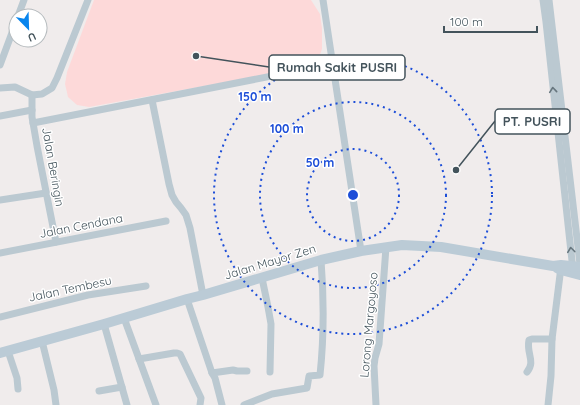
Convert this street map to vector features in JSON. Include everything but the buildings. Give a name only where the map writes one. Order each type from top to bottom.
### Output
[{"type":"street","points":[[0,88],[15,88],[32,95],[42,94],[52,88],[88,0]]},
{"type":"street","points":[[323,0],[361,251]]},
{"type":"street","points":[[543,0],[577,269]]},
{"type":"street","points":[[549,0],[577,269]]},
{"type":"street","points":[[0,65],[1,57],[8,41]]},
{"type":"street","points":[[33,123],[333,64]]},
{"type":"street","name":"Jalan Beringin","points":[[32,95],[33,123],[56,242]]},
{"type":"street","points":[[152,100],[169,184],[172,195],[186,215],[203,295]]},
{"type":"street","points":[[0,116],[32,110]]},
{"type":"street","points":[[0,200],[46,193]]},
{"type":"street","name":"Jalan Cendana","points":[[0,253],[166,221]]},
{"type":"street","name":"Jalan Mayor Zen","points":[[4,352],[321,260],[386,247],[402,245],[441,247],[577,269]]},
{"type":"street","name":"Lorong Margoyoso","points":[[376,405],[374,366],[379,344],[386,247]]},
{"type":"street","points":[[244,405],[272,394],[307,388],[309,376],[320,375],[323,352],[323,283],[321,260]]},
{"type":"street","points":[[548,405],[558,267]]},
{"type":"street","points":[[262,278],[271,324],[270,372]]},
{"type":"street","name":"Jalan Tembesu","points":[[0,317],[88,295],[146,286]]},
{"type":"street","points":[[187,299],[222,405]]},
{"type":"street","points":[[124,318],[156,405]]},
{"type":"street","points":[[104,324],[126,405]]},
{"type":"street","points":[[527,372],[532,366],[529,351],[529,340],[552,339]]},
{"type":"street","points":[[42,341],[54,390],[56,405]]},
{"type":"street","points":[[4,352],[17,378],[18,389]]},
{"type":"street","points":[[139,358],[174,353],[180,354],[201,398],[200,405]]},
{"type":"street","points":[[212,373],[233,370],[247,371]]},
{"type":"street","points":[[99,391],[122,387]]},
{"type":"shaded area","points":[[94,0],[311,0],[320,14],[322,49],[317,63],[270,74],[89,107],[77,105],[68,97],[65,84],[67,72]]},
{"type":"place","name":"Rumah Sakit PUSRI","points":[[196,56]]},
{"type":"place","name":"PT. PUSRI","points":[[456,170]]}]
